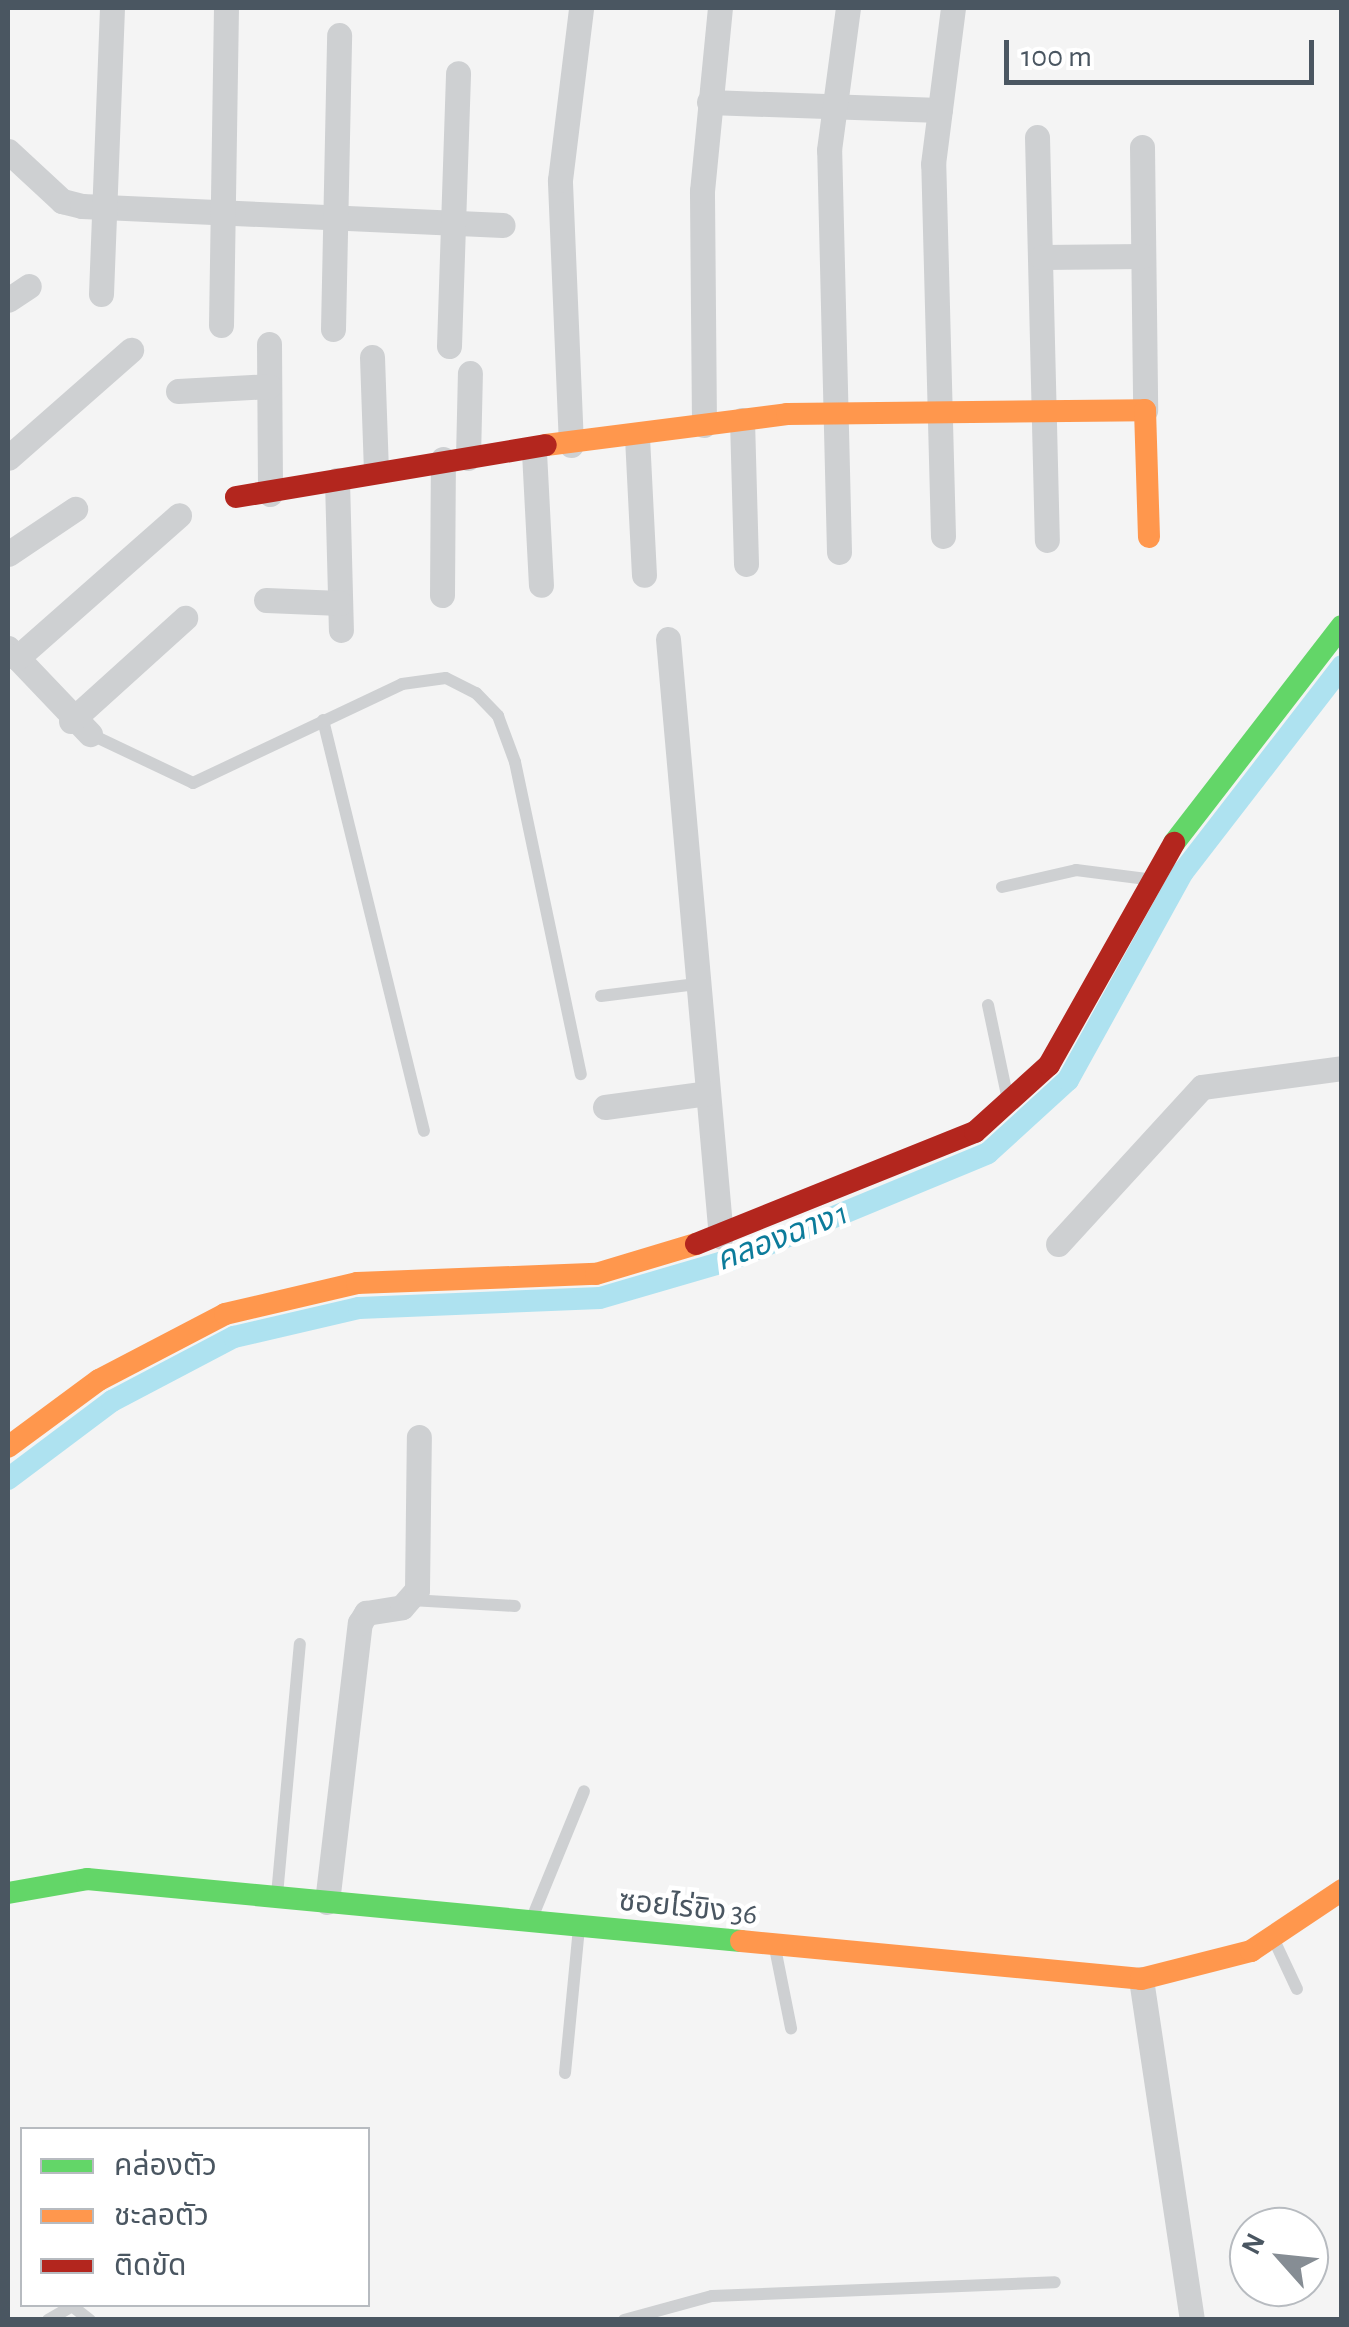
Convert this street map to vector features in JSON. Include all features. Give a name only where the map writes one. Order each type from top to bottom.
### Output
[{"type":"street","points":[[100,294],[112,8]]},
{"type":"street","points":[[221,325],[226,8]]},
{"type":"street","points":[[571,445],[560,180],[581,8]]},
{"type":"street","points":[[704,425],[709,102],[720,8]]},
{"type":"street","points":[[839,552],[832,104],[848,8]]},
{"type":"street","points":[[942,536],[940,110],[954,8]]},
{"type":"street","points":[[333,329],[340,35]]},
{"type":"street","points":[[449,346],[458,74]]},
{"type":"street","points":[[709,102],[940,110]]},
{"type":"street","points":[[1037,138],[1046,540]]},
{"type":"street","points":[[1142,147],[1149,537]]},
{"type":"street","points":[[8,152],[62,200],[104,207],[503,225]]},
{"type":"street","points":[[1042,257],[1143,256]]},
{"type":"street","points":[[268,344],[270,494]]},
{"type":"street","points":[[8,458],[130,350]]},
{"type":"street","points":[[372,357],[376,470]]},
{"type":"street","points":[[442,595],[455,458],[470,373]]},
{"type":"street","points":[[178,391],[269,386]]},
{"type":"street","points":[[236,497],[270,494],[376,470],[534,452],[742,420],[940,407],[1145,410]]},
{"type":"street","points":[[742,420],[746,564]]},
{"type":"street","points":[[637,437],[644,575]]},
{"type":"street","points":[[534,452],[541,585]]},
{"type":"street","points":[[338,480],[341,630]]},
{"type":"street","points":[[8,554],[75,508]]},
{"type":"street","points":[[179,515],[12,653],[81,728],[185,618]]},
{"type":"street","points":[[266,600],[340,603]]},
{"type":"street","points":[[8,1447],[99,1380],[240,1310],[357,1283],[596,1274],[722,1237],[942,1150],[1009,1107],[1074,1030],[1150,880],[1342,626]]},
{"type":"street","points":[[668,639],[696,984],[722,1237]]},
{"type":"street","points":[[1058,1244],[1202,1087],[1342,1068]]},
{"type":"street","points":[[605,1107],[707,1093]]},
{"type":"street","points":[[327,1902],[360,1623],[411,1600],[418,1437]]},
{"type":"street","name":"ซอยไร่ขิง 36","points":[[8,1893],[87,1879],[1140,1980],[1274,1940],[1342,1890]]},
{"type":"street","points":[[1140,1980],[1192,2320]]},
{"type":"lane","points":[[81,728],[193,783],[402,684],[446,678],[498,716],[581,1074]]},
{"type":"lane","points":[[323,720],[424,1131]]},
{"type":"lane","points":[[1002,887],[1076,870],[1150,880]]},
{"type":"lane","points":[[601,996],[696,984]]},
{"type":"lane","points":[[988,1006],[1009,1107]]},
{"type":"lane","points":[[411,1600],[515,1606]]},
{"type":"lane","points":[[277,1896],[300,1644]]},
{"type":"lane","points":[[531,1922],[584,1792]]},
{"type":"lane","points":[[564,2073],[579,1927]]},
{"type":"lane","points":[[1274,1940],[1297,1989]]},
{"type":"lane","points":[[775,1948],[791,2028]]},
{"type":"lane","points":[[624,2320],[712,2296],[1055,2282]]},
{"type":"lane","points":[[48,2320],[70,2307]]},
{"type":"waterway","name":"คลองฉาง 1","points":[[8,1479],[112,1401],[234,1337],[359,1308],[600,1298],[730,1260],[988,1153],[1068,1080],[1183,872],[1342,666]]},
{"type":"traffic: fast","points":[[1174,843],[1342,626]]},
{"type":"traffic: fast","points":[[8,1893],[87,1879],[741,1941]]},
{"type":"traffic: slow","points":[[546,445],[787,414],[1145,410],[1149,537]]},
{"type":"traffic: slow","points":[[8,1447],[99,1380],[225,1314],[357,1283],[596,1274],[696,1244]]},
{"type":"traffic: slow","points":[[741,1941],[1141,1979],[1251,1951],[1342,1890]]},
{"type":"traffic: jam","points":[[236,497],[546,445]]},
{"type":"traffic: jam","points":[[696,1244],[975,1132],[1049,1065],[1174,843]]}]
